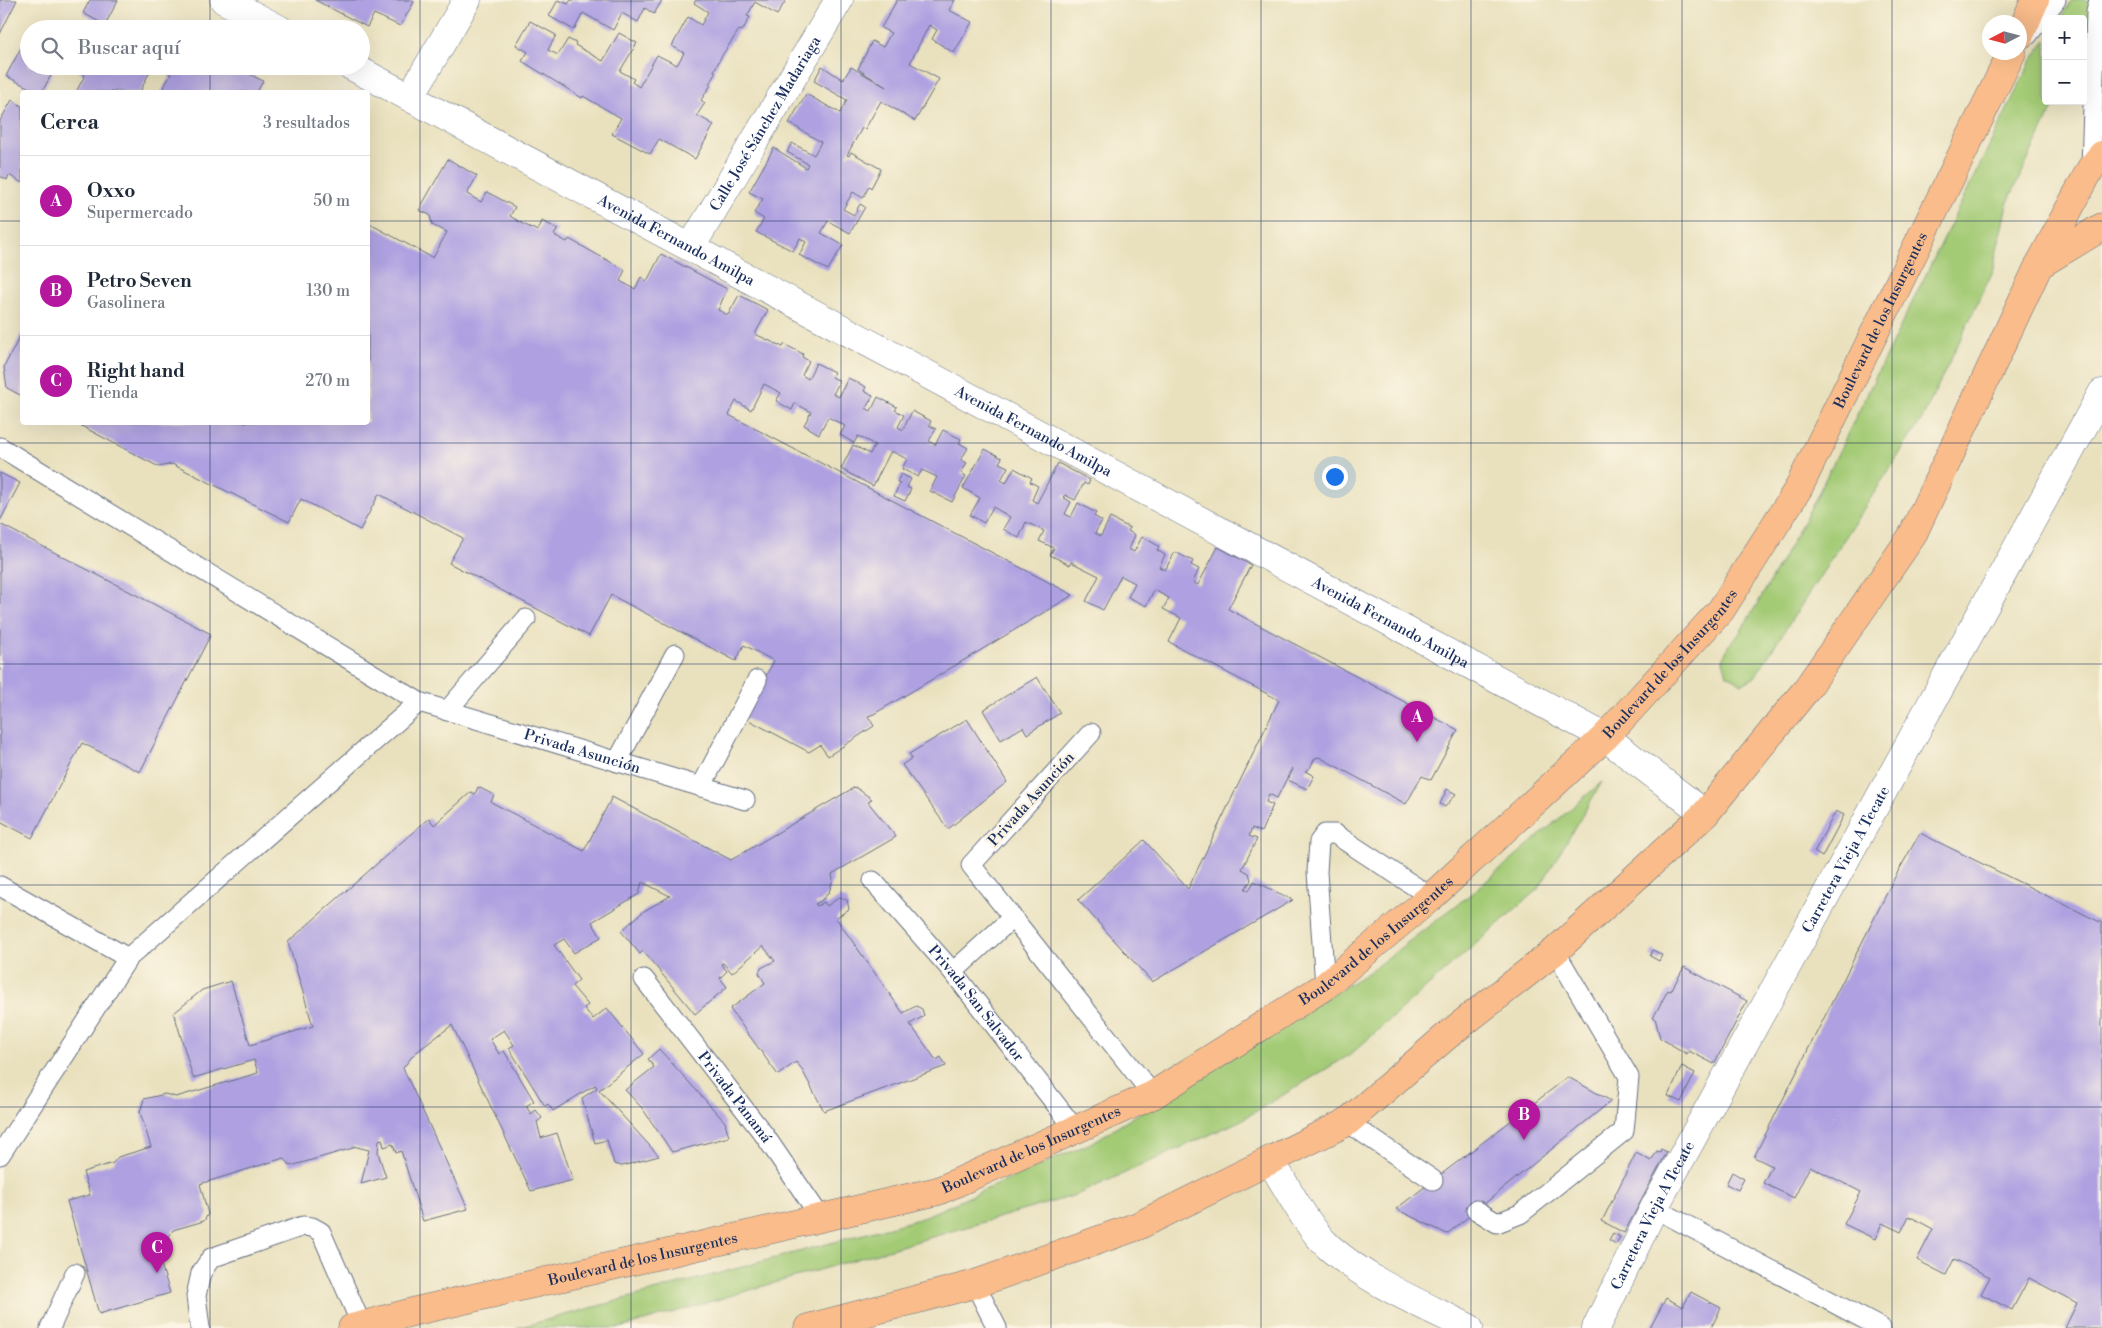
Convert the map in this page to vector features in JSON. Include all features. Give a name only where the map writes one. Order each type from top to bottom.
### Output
[{"type":"main road","name":"Boulevard de los Insurgentes","points":[[2027,20],[2035,0]]},
{"type":"main road","name":"Boulevard de los Insurgentes","points":[[359,1327],[419,1319],[821,1218],[938,1192],[1153,1095],[1326,986],[1431,897],[1605,737],[1720,610],[1798,489],[2010,60]]},
{"type":"main road","points":[[808,1328],[975,1284],[1138,1226],[1348,1122],[1449,1034],[1555,951],[1704,814],[1806,690],[1912,536],[2039,265],[2097,162]]},
{"type":"main road","points":[[2039,265],[2102,228]]},
{"type":"street","points":[[224,0],[262,20]]},
{"type":"street","points":[[410,97],[468,0]]},
{"type":"street","name":"Calle José Sánchez Madariaga","points":[[691,247],[839,0]]},
{"type":"street","name":"Avenida Fernando Amilpa","points":[[368,75],[1605,737],[1704,814]]},
{"type":"street","name":"Carretera Vieja A Tecate","points":[[1596,1328],[1654,1208],[2102,394]]},
{"type":"street","points":[[1270,1160],[1307,1219],[1329,1248],[1376,1280],[1469,1328]]},
{"type":"lane","points":[[2027,35],[2056,0]]},
{"type":"lane","points":[[2097,162],[2096,12],[2099,0]]},
{"type":"lane","name":"Privada Asunción","points":[[0,447],[420,702],[745,800]]},
{"type":"lane","points":[[447,711],[526,619]]},
{"type":"lane","points":[[616,762],[675,654]]},
{"type":"lane","points":[[701,787],[757,680]]},
{"type":"lane","points":[[0,1155],[128,958],[420,702]]},
{"type":"lane","name":"Privada Asunción","points":[[1012,918],[971,865],[1092,733]]},
{"type":"lane","points":[[1326,986],[1316,872],[1319,842],[1325,834],[1335,834],[1431,897]]},
{"type":"lane","name":"Privada San Salvador","points":[[873,881],[952,972],[1075,1129]]},
{"type":"lane","points":[[0,886],[128,958]]},
{"type":"lane","points":[[952,972],[1012,918],[1153,1095]]},
{"type":"lane","points":[[1476,1210],[1497,1223],[1520,1214],[1624,1132],[1629,1077],[1555,951]]},
{"type":"lane","name":"Privada Panamá","points":[[644,980],[765,1136],[821,1218]]},
{"type":"lane","points":[[1348,1122],[1433,1180]]},
{"type":"lane","points":[[1654,1208],[1881,1328]]},
{"type":"lane","points":[[200,1328],[196,1296],[201,1273],[211,1258],[303,1226],[312,1227],[321,1232],[359,1327]]},
{"type":"lane","points":[[50,1328],[75,1273]]},
{"type":"lane","points":[[975,1284],[997,1328]]},
{"type":"green space","points":[[2072,0],[2093,0],[2087,35],[2087,15],[2063,15]]},
{"type":"green space","points":[[2042,46],[2042,105],[2054,105],[2007,204],[1992,273],[1922,419],[1754,678],[1742,684],[1727,675],[1723,660],[1728,646],[1739,634],[1762,596],[1814,502],[2031,61]]},
{"type":"green space","points":[[1602,782],[1539,888],[1351,1054],[1240,1121],[1076,1195],[620,1328],[517,1328],[919,1219],[1093,1142],[1369,972],[1471,894]]},
{"type":"building","points":[[0,0],[17,0],[0,34]]},
{"type":"building","points":[[90,0],[118,0],[108,20],[96,20],[83,13]]},
{"type":"building","points":[[315,0],[410,0],[414,2],[400,26],[374,14],[370,21],[354,20]]},
{"type":"building","points":[[558,0],[568,4],[571,0],[662,0],[654,14],[645,8],[638,22],[622,13],[613,30],[583,13],[574,30],[549,16]]},
{"type":"building","points":[[696,0],[786,0],[777,15],[755,2],[747,16],[750,17],[742,31],[739,30],[721,57],[714,71],[716,72],[709,84],[711,85],[701,100],[705,103],[697,115],[714,125],[695,159],[659,139],[650,154],[612,134],[621,118],[583,96],[582,98],[522,61],[528,52],[516,45],[530,21],[556,35],[548,50],[558,55],[568,39],[603,61],[619,33],[637,43],[620,71],[634,79],[632,82],[639,87],[657,55],[677,65],[684,53],[672,46],[688,17],[701,25],[708,12],[694,3]]},
{"type":"building","points":[[897,0],[955,0],[949,10],[972,22],[954,53],[932,39],[937,30],[929,25],[910,63],[939,79],[915,121],[881,101],[865,129],[862,128],[847,155],[849,156],[851,152],[881,169],[871,188],[869,186],[863,198],[853,192],[843,209],[854,215],[860,204],[865,207],[850,233],[828,221],[821,233],[843,245],[828,270],[799,255],[806,242],[800,238],[793,251],[756,232],[764,219],[754,213],[763,199],[749,192],[774,148],[806,168],[808,164],[787,152],[792,143],[814,155],[821,142],[789,123],[806,94],[840,113],[847,100],[814,81],[822,66],[843,80],[851,67],[886,87],[858,69],[872,41],[883,47],[891,33],[881,28]]},
{"type":"building","points":[[20,50],[20,75],[51,75],[43,90],[33,90],[6,76]]},
{"type":"building","points":[[85,75],[148,75],[141,90],[77,90]]},
{"type":"building","points":[[170,75],[251,75],[263,81],[258,90],[162,90]]},
{"type":"building","points":[[12,100],[20,105],[20,182],[9,175],[7,180],[0,176],[0,121]]},
{"type":"building","points":[[448,159],[477,176],[467,194],[481,202],[487,192],[515,207],[510,216],[538,231],[542,221],[558,229],[554,235],[567,242],[569,239],[625,270],[620,281],[635,289],[641,277],[647,281],[661,254],[727,289],[718,310],[728,315],[739,295],[768,310],[755,334],[783,347],[784,344],[803,354],[802,357],[809,361],[802,375],[808,379],[816,363],[834,372],[832,377],[840,381],[833,394],[839,397],[848,378],[866,387],[864,391],[873,396],[866,408],[871,411],[878,397],[897,407],[895,410],[904,415],[898,427],[903,430],[912,411],[931,421],[929,425],[936,429],[929,441],[935,445],[943,430],[961,439],[959,443],[968,448],[961,460],[967,463],[961,473],[966,476],[952,502],[930,491],[937,477],[922,470],[918,477],[902,469],[907,459],[891,451],[873,486],[841,469],[853,445],[870,454],[875,445],[858,436],[854,443],[840,435],[845,426],[828,417],[819,434],[804,425],[811,412],[795,403],[792,410],[776,401],[781,393],[764,384],[751,410],[736,401],[729,415],[1073,595],[868,716],[874,726],[828,756],[820,745],[809,752],[743,717],[774,661],[744,645],[736,661],[611,595],[589,636],[449,563],[463,538],[379,494],[360,530],[301,499],[289,522],[172,464],[159,467],[80,425],[370,425],[370,224],[433,258],[447,232],[432,225],[430,215],[419,210]]},
{"type":"building","points":[[20,336],[20,395],[7,388],[4,367]]},
{"type":"building","points":[[985,449],[1002,458],[999,463],[1008,467],[1001,480],[1006,483],[1014,468],[1032,478],[1030,482],[1038,486],[1032,500],[1037,503],[1058,463],[1090,480],[1088,485],[1084,483],[1075,500],[1065,495],[1063,497],[1071,502],[1065,514],[1071,517],[1078,503],[1096,513],[1094,516],[1102,521],[1095,533],[1101,536],[1110,518],[1130,528],[1128,531],[1135,535],[1129,549],[1134,552],[1142,537],[1159,546],[1157,550],[1165,555],[1159,567],[1165,570],[1175,552],[1193,561],[1191,565],[1199,569],[1193,582],[1198,585],[1218,547],[1251,565],[1228,609],[1458,730],[1431,780],[1422,776],[1406,804],[1319,757],[1315,758],[1310,768],[1305,771],[1314,776],[1307,789],[1288,780],[1292,768],[1277,798],[1269,794],[1266,802],[1273,805],[1261,832],[1252,828],[1249,836],[1257,839],[1242,869],[1249,873],[1251,880],[1245,889],[1249,891],[1254,881],[1293,900],[1152,982],[1078,900],[1144,840],[1188,889],[1279,700],[1169,642],[1181,618],[1163,609],[1169,598],[1154,590],[1146,606],[1128,597],[1135,583],[1121,576],[1103,610],[1086,601],[1099,576],[1071,562],[1070,565],[1050,555],[1054,548],[1039,541],[1044,531],[1026,522],[1019,538],[1003,529],[1010,517],[993,507],[984,523],[970,515],[980,498],[963,488]]},
{"type":"building","points":[[0,473],[20,483],[0,521]]},
{"type":"building","points":[[901,474],[911,479],[907,487],[911,489],[905,501],[894,496],[900,483],[897,482]]},
{"type":"building","points":[[0,524],[211,634],[140,772],[82,743],[32,838],[0,821]]},
{"type":"building","points":[[1037,677],[1060,713],[1027,734],[1023,727],[1001,740],[983,710]]},
{"type":"building","points":[[967,719],[1007,782],[948,829],[902,765],[912,758],[909,754]]},
{"type":"building","points":[[478,787],[494,795],[491,802],[584,851],[612,797],[731,860],[855,787],[872,799],[868,802],[896,837],[832,874],[833,880],[829,892],[821,901],[815,904],[817,906],[824,902],[827,906],[840,897],[847,900],[849,909],[836,918],[903,1013],[916,1006],[922,1009],[924,1016],[910,1024],[936,1060],[941,1057],[946,1066],[824,1111],[796,1062],[778,1075],[730,1009],[765,983],[759,973],[761,968],[775,961],[763,946],[732,973],[723,963],[721,964],[727,971],[720,978],[727,987],[695,1014],[643,951],[640,954],[621,931],[644,911],[670,896],[642,882],[639,894],[592,922],[601,937],[574,953],[564,939],[554,945],[579,980],[572,986],[588,1005],[584,1008],[593,1019],[607,1008],[644,1054],[599,1090],[659,1156],[622,1166],[614,1164],[607,1140],[595,1143],[582,1098],[597,1088],[595,1085],[553,1111],[548,1104],[545,1106],[509,1048],[514,1045],[504,1030],[490,1039],[499,1054],[504,1051],[534,1101],[526,1106],[531,1114],[536,1110],[542,1118],[537,1122],[541,1138],[557,1133],[573,1180],[531,1191],[452,1025],[414,1054],[403,1068],[468,1209],[423,1221],[401,1151],[396,1153],[393,1144],[384,1147],[382,1139],[379,1140],[378,1153],[386,1177],[361,1184],[369,1150],[353,1146],[353,1148],[291,1166],[284,1158],[200,1184],[208,1214],[204,1221],[173,1230],[158,1255],[170,1293],[99,1314],[67,1201],[90,1195],[83,1172],[113,1163],[118,1157],[151,1147],[140,1112],[144,1099],[165,1094],[176,1097],[258,1073],[254,1060],[193,1078],[174,1013],[202,990],[231,981],[250,1045],[313,1026],[288,942],[429,818],[434,825],[471,792],[475,794]]},
{"type":"building","points":[[1447,789],[1456,794],[1445,807],[1440,804]]},
{"type":"building","points":[[1836,811],[1844,815],[1822,857],[1814,852]]},
{"type":"building","points":[[1920,833],[2102,923],[2102,1328],[2065,1328],[2077,1303],[2029,1278],[2012,1310],[1981,1294],[1990,1277],[1954,1259],[1946,1275],[1917,1260],[1933,1229],[1909,1216],[1901,1232],[1882,1223],[1875,1239],[1844,1224],[1861,1192],[1810,1166],[1794,1198],[1763,1183],[1772,1166],[1754,1157],[1895,877]]},
{"type":"building","points":[[1653,950],[1662,955],[1659,961],[1650,956]]},
{"type":"building","points":[[1684,967],[1747,1001],[1714,1064],[1689,1051],[1687,1054],[1660,1038],[1655,1018],[1653,1018],[1668,990],[1671,991]]},
{"type":"building","points":[[659,1049],[725,1122],[729,1137],[672,1152],[642,1108],[625,1090],[654,1067],[648,1059]]},
{"type":"building","points":[[1682,1066],[1695,1073],[1681,1102],[1668,1096]]},
{"type":"building","points":[[1568,1077],[1611,1101],[1447,1234],[1396,1209]]},
{"type":"building","points":[[1661,1149],[1667,1152],[1624,1233],[1602,1221],[1636,1153],[1651,1161],[1657,1151],[1660,1152]]},
{"type":"building","points":[[1732,1172],[1744,1179],[1738,1190],[1726,1184]]},
{"type":"building","points":[[1613,1233],[1620,1237],[1616,1244],[1609,1240]]},
{"type":"building","points":[[1691,1292],[1721,1308],[1711,1328],[1650,1328],[1666,1298],[1683,1307]]},
{"type":"place","name":"Oxxo","points":[[1417,742]]},
{"type":"place","name":"Petro Seven","points":[[1524,1140]]},
{"type":"place","name":"Right hand","points":[[157,1273]]}]
